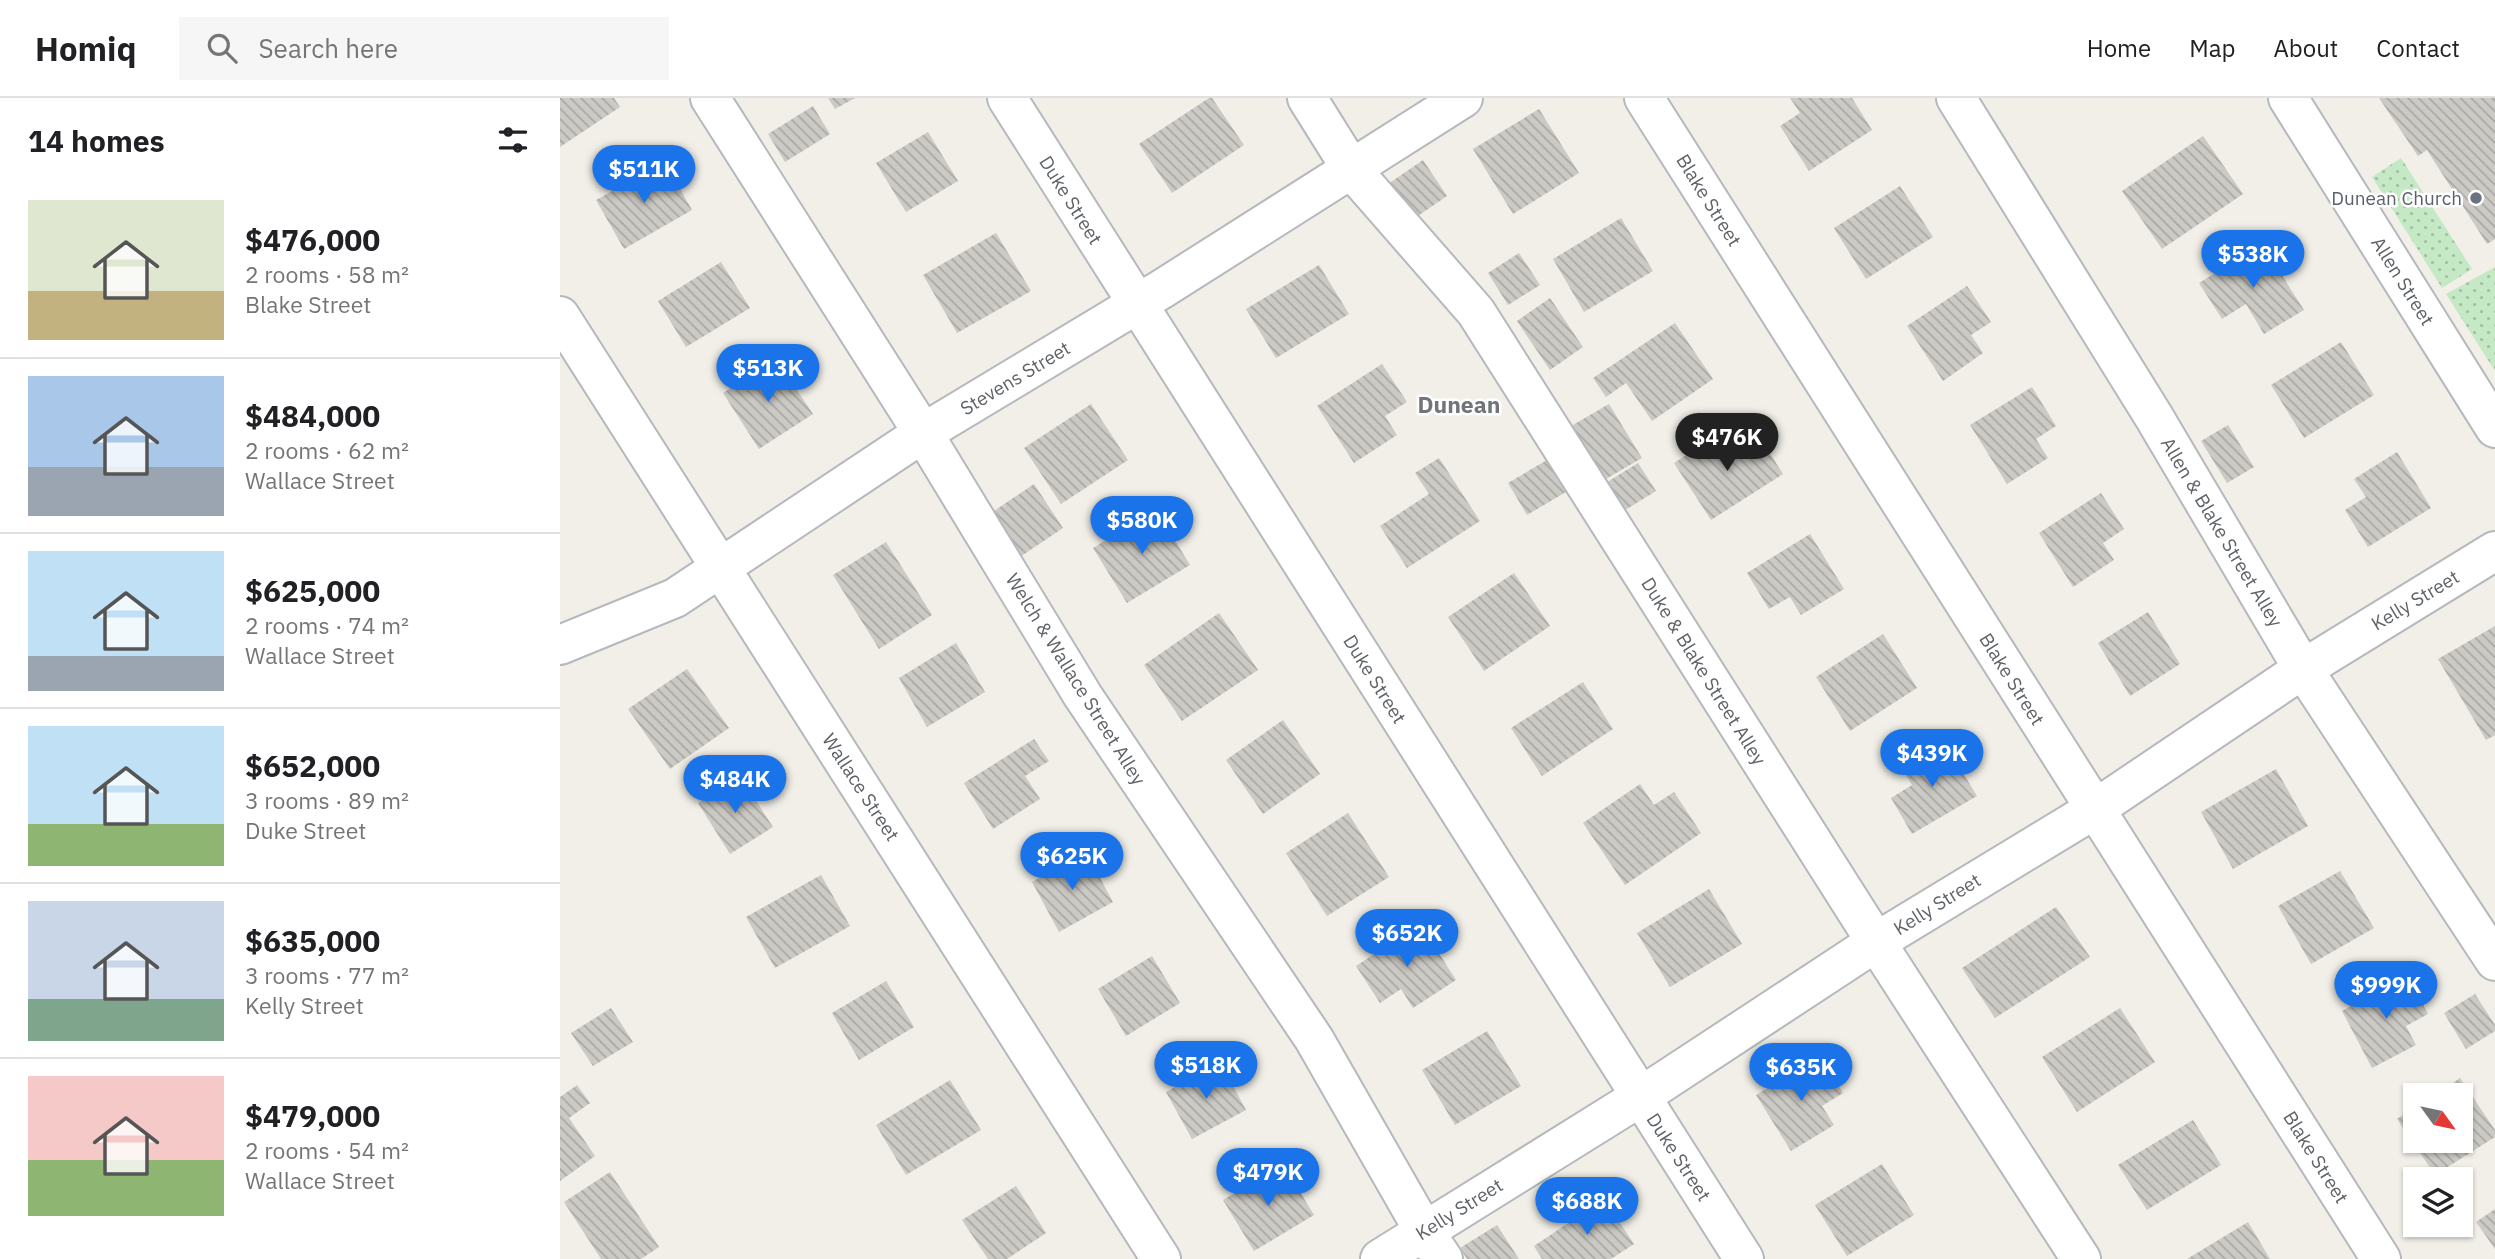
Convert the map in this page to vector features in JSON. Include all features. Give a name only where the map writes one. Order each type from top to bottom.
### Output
[{"type":"street","name":"Welch & Wallace Street Alley","points":[[710,98],[923,433],[1083,696],[1314,1039],[1433,1245]]},
{"type":"street","name":"Duke Street","points":[[1007,98],[1744,1259]]},
{"type":"street","name":"Duke & Blake Street Alley","points":[[1307,98],[1352,170],[1476,312],[2081,1259]]},
{"type":"street","name":"Stevens Street","points":[[560,645],[675,598],[923,433],[1137,304],[1464,98]]},
{"type":"street","name":"Blake Street","points":[[1644,98],[2381,1259]]},
{"type":"street","name":"Allen & Blake Street Alley","points":[[1956,98],[2154,417],[2303,669],[2495,961]]},
{"type":"street","name":"Allen Street","points":[[2288,98],[2495,428]]},
{"type":"street","name":"Wallace Street","points":[[560,316],[1161,1259]]},
{"type":"street","name":"Kelly Street","points":[[1380,1259],[1433,1245],[1640,1097],[1876,942],[2095,809],[2303,669],[2495,551]]},
{"type":"green space","points":[[2401,158],[2472,269],[2442,288],[2372,177]]},
{"type":"green space","points":[[2495,267],[2495,371],[2446,294]]},
{"type":"building","points":[[560,98],[614,98],[620,107],[560,147]]},
{"type":"building","points":[[828,98],[855,98],[835,109]]},
{"type":"building","points":[[1212,98],[1244,145],[1172,193],[1139,144]]},
{"type":"building","points":[[1790,98],[1852,98],[1872,130],[1809,171],[1780,126],[1800,113]]},
{"type":"building","name":"Dunean Church","points":[[2379,98],[2495,98],[2495,239],[2487,244],[2427,150],[2418,156]]},
{"type":"building","points":[[813,106],[830,134],[785,162],[768,134]]},
{"type":"building","points":[[1539,109],[1579,173],[1513,214],[1473,149]]},
{"type":"building","points":[[928,132],[958,181],[906,212],[876,163]]},
{"type":"building","points":[[2203,136],[2243,194],[2162,249],[2122,191]]},
{"type":"building","points":[[1423,160],[1447,196],[1412,220],[1388,184]]},
{"type":"building","points":[[665,162],[692,210],[624,249],[596,200]]},
{"type":"building","points":[[1900,186],[1933,237],[1866,279],[1834,228]]},
{"type":"building","points":[[1621,218],[1653,271],[1584,312],[1553,259]]},
{"type":"building","points":[[996,233],[1031,291],[957,333],[923,275]]},
{"type":"building","points":[[2262,244],[2304,310],[2264,334],[2246,304],[2222,319],[2199,283]]},
{"type":"building","points":[[1519,253],[1540,285],[1508,305],[1488,273]]},
{"type":"building","points":[[721,262],[750,308],[686,347],[658,301]]},
{"type":"building","points":[[1319,265],[1349,314],[1276,358],[1246,309]]},
{"type":"building","points":[[1967,286],[1991,322],[1971,335],[1983,353],[1943,381],[1907,326]]},
{"type":"building","points":[[1550,298],[1583,347],[1550,370],[1517,321]]},
{"type":"building","points":[[1675,323],[1713,379],[1652,421],[1626,383],[1606,397],[1593,378]]},
{"type":"building","points":[[2341,342],[2374,395],[2304,438],[2271,385]]},
{"type":"building","points":[[776,359],[813,414],[759,449],[723,393]]},
{"type":"building","points":[[1382,364],[1407,402],[1385,416],[1397,435],[1354,463],[1317,406]]},
{"type":"building","points":[[2032,387],[2056,426],[2036,439],[2048,458],[2007,484],[1970,425]]},
{"type":"building","points":[[1091,404],[1128,460],[1061,504],[1024,448]]},
{"type":"building","points":[[1609,404],[1642,458],[1599,483],[1566,429]]},
{"type":"building","points":[[2228,425],[2254,467],[2227,483],[2201,441]]},
{"type":"building","points":[[1722,432],[1735,451],[1759,436],[1783,474],[1711,520],[1674,463]]},
{"type":"building","points":[[2397,452],[2431,508],[2368,547],[2345,510],[2366,497],[2354,479]]},
{"type":"building","points":[[1439,458],[1480,521],[1407,568],[1380,526],[1429,494],[1415,473]]},
{"type":"building","points":[[1547,460],[1566,492],[1527,515],[1508,483]]},
{"type":"building","points":[[1638,463],[1656,491],[1622,512],[1604,484]]},
{"type":"building","points":[[1034,484],[1063,528],[1017,559],[988,515]]},
{"type":"building","points":[[2101,493],[2124,529],[2103,543],[2114,560],[2073,587],[2039,533]]},
{"type":"building","points":[[1156,509],[1190,565],[1127,603],[1093,548]]},
{"type":"building","points":[[1810,534],[1844,589],[1801,615],[1790,597],[1769,609],[1747,573]]},
{"type":"building","points":[[886,542],[932,615],[879,649],[833,575]]},
{"type":"building","points":[[1514,573],[1550,626],[1484,671],[1448,617]]},
{"type":"building","points":[[2148,612],[2180,664],[2130,696],[2098,643]]},
{"type":"building","points":[[1219,613],[1258,670],[1182,721],[1144,665]]},
{"type":"building","points":[[2495,626],[2495,735],[2486,740],[2438,659]]},
{"type":"building","points":[[1883,634],[1917,688],[1850,731],[1816,677]]},
{"type":"building","points":[[956,643],[985,692],[927,727],[899,678]]},
{"type":"building","points":[[687,669],[729,728],[670,769],[628,709]]},
{"type":"building","points":[[1583,682],[1613,729],[1542,776],[1511,728]]},
{"type":"building","points":[[1283,720],[1320,774],[1263,814],[1226,760]]},
{"type":"building","points":[[1034,739],[1049,761],[1025,776],[1040,799],[993,829],[964,783]]},
{"type":"building","points":[[1944,742],[1977,796],[1912,834],[1891,798],[1912,785],[1901,767]]},
{"type":"building","points":[[2276,769],[2308,826],[2233,869],[2201,812]]},
{"type":"building","points":[[740,776],[773,827],[730,854],[698,803]]},
{"type":"building","points":[[1640,784],[1654,805],[1674,792],[1701,833],[1625,885],[1583,823]]},
{"type":"building","points":[[1348,813],[1389,877],[1327,916],[1286,853]]},
{"type":"building","points":[[1086,852],[1113,902],[1059,932],[1032,882]]},
{"type":"building","points":[[2340,871],[2374,928],[2311,964],[2278,906]]},
{"type":"building","points":[[821,875],[850,926],[775,968],[746,917]]},
{"type":"building","points":[[1709,889],[1742,944],[1670,987],[1637,933]]},
{"type":"building","points":[[2056,907],[2090,957],[1995,1018],[1962,968]]},
{"type":"building","points":[[1420,924],[1456,980],[1413,1008],[1401,989],[1380,1003],[1356,966]]},
{"type":"building","points":[[1152,956],[1180,1003],[1126,1036],[1098,989]]},
{"type":"building","points":[[2407,975],[2428,1014],[2406,1026],[2416,1045],[2372,1068],[2342,1011]]},
{"type":"building","points":[[886,981],[914,1027],[859,1060],[832,1013]]},
{"type":"building","points":[[2475,994],[2495,1025],[2495,1031],[2466,1049],[2444,1013]]},
{"type":"building","points":[[611,1008],[633,1042],[593,1066],[571,1033]]},
{"type":"building","points":[[2120,1008],[2155,1062],[2077,1112],[2042,1057]]},
{"type":"building","points":[[1487,1031],[1521,1086],[1455,1125],[1422,1070]]},
{"type":"building","points":[[1820,1056],[1843,1093],[1822,1106],[1834,1125],[1791,1151],[1756,1095]]},
{"type":"building","points":[[1220,1062],[1246,1110],[1192,1139],[1166,1092]]},
{"type":"building","points":[[950,1080],[981,1130],[906,1175],[876,1125]]},
{"type":"building","points":[[577,1085],[590,1103],[569,1118],[595,1156],[560,1181],[560,1097]]},
{"type":"building","points":[[2473,1097],[2495,1130],[2495,1137],[2473,1151]]},
{"type":"building","points":[[2403,1115],[2403,1128],[2397,1119]]},
{"type":"building","points":[[2193,1120],[2221,1165],[2147,1210],[2118,1165]]},
{"type":"building","points":[[2420,1153],[2470,1153],[2448,1167],[2430,1167]]},
{"type":"building","points":[[1283,1164],[1314,1215],[1254,1251],[1223,1200]]},
{"type":"building","points":[[1882,1164],[1914,1215],[1847,1256],[1815,1205]]},
{"type":"building","points":[[610,1172],[659,1247],[641,1259],[601,1259],[564,1202]]},
{"type":"building","points":[[1016,1186],[1046,1233],[1007,1259],[988,1259],[962,1220]]},
{"type":"building","points":[[1604,1199],[1634,1244],[1611,1259],[1542,1259],[1534,1246]]},
{"type":"building","points":[[2495,1209],[2495,1249],[2476,1222]]},
{"type":"building","points":[[2248,1222],[2270,1259],[2187,1259]]},
{"type":"building","points":[[1497,1225],[1519,1259],[1467,1259],[1460,1248]]},
{"type":"place","name":"Dunean Church","points":[[2476,198]]},
{"type":"district","name":"Dunean","points":[[1459,404]]}]
